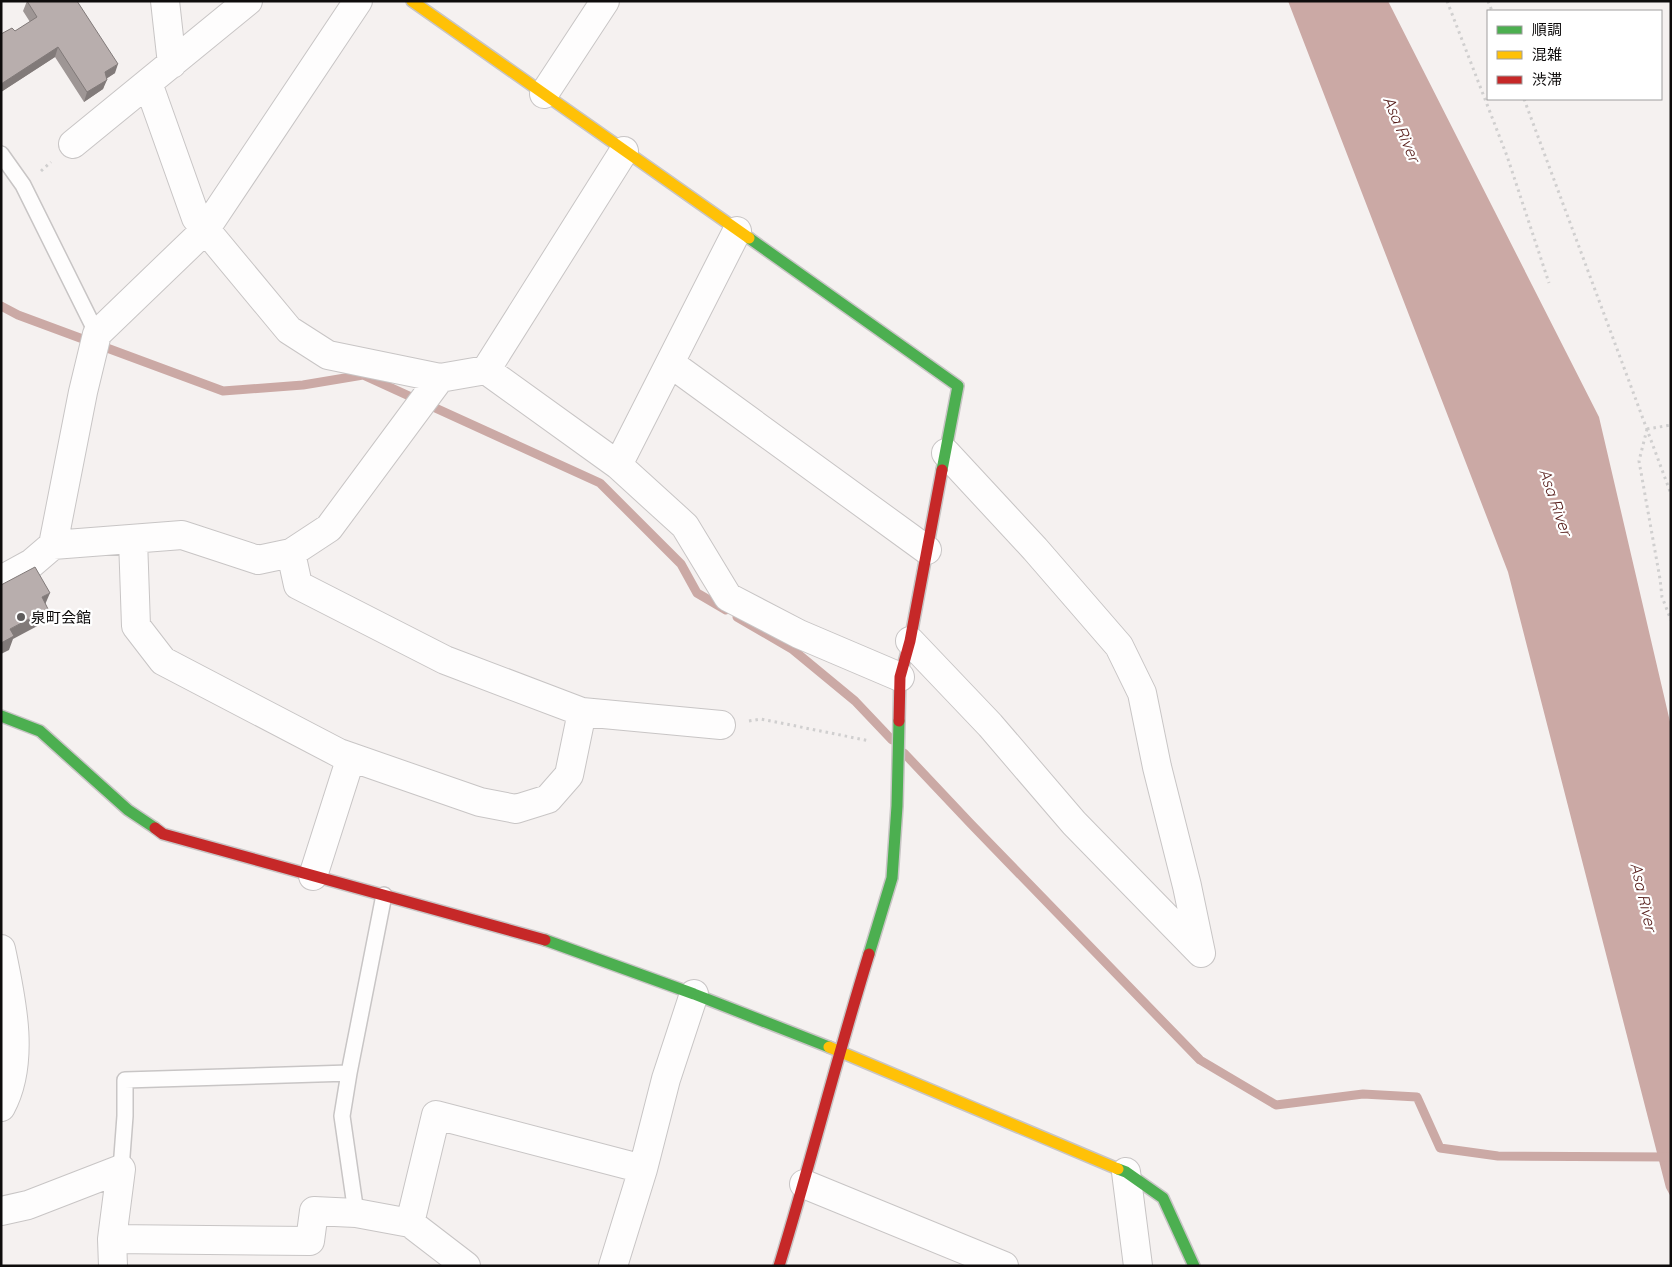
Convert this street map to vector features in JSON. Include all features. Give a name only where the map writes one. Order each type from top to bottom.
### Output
[{"type":"street","points":[[165,1],[172,64]]},
{"type":"street","points":[[74,144],[248,1]]},
{"type":"street","points":[[1,580],[32,564],[52,545],[83,392],[97,334],[205,230],[358,1]]},
{"type":"street","points":[[412,1],[958,386],[910,641],[900,677],[897,806],[892,878],[839,1051],[804,1184],[779,1266]]},
{"type":"street","points":[[544,94],[605,1]]},
{"type":"street","points":[[148,84],[196,218],[290,330],[328,355],[440,378],[486,370],[618,465],[685,526],[728,597],[799,634],[900,677]]},
{"type":"street","points":[[486,370],[624,151]]},
{"type":"street","points":[[618,465],[738,231]]},
{"type":"street","points":[[670,364],[927,550]]},
{"type":"street","points":[[52,545],[182,535],[258,560],[291,553],[328,528],[440,378]]},
{"type":"street","points":[[910,641],[990,725],[1074,823],[1201,953],[1187,886],[1156,767],[1142,693],[1120,646],[1035,549],[946,453]]},
{"type":"street","points":[[133,539],[136,626],[163,661],[339,753],[480,802],[516,809],[548,799],[569,775],[582,712]]},
{"type":"street","points":[[291,553],[298,585],[445,660],[582,712],[721,725]]},
{"type":"street","points":[[1,716],[40,731],[128,810],[162,834],[546,940],[694,994],[839,1051],[1126,1172],[1163,1198],[1194,1266]]},
{"type":"street","points":[[313,876],[351,757]]},
{"type":"street","points":[[1,948],[15,1027],[14,1061],[7,1095],[1,1106]]},
{"type":"street","points":[[613,1266],[643,1169],[666,1080],[694,994]]},
{"type":"street","points":[[410,1223],[436,1114],[643,1169]]},
{"type":"street","points":[[1,1211],[28,1205],[121,1169],[112,1253],[310,1241],[314,1211],[356,1213],[410,1223],[466,1266]]},
{"type":"street","points":[[1126,1172],[1138,1266]]},
{"type":"street","points":[[804,1184],[1004,1266]]},
{"type":"lane","points":[[1,154],[23,185],[97,334]]},
{"type":"lane","points":[[356,1213],[342,1116],[384,895]]},
{"type":"lane","points":[[121,1169],[126,1116],[125,1080],[349,1072]]},
{"type":"path","points":[[1447,1],[1507,156],[1549,283]]},
{"type":"path","points":[[1524,100],[1671,494]]},
{"type":"path","points":[[23,185],[74,144]]},
{"type":"path","points":[[1647,429],[1671,425]]},
{"type":"path","points":[[1647,429],[1639,461],[1662,596],[1671,620]]},
{"type":"path","points":[[721,725],[761,719],[898,746]]},
{"type":"water","name":"Asa River","points":[[1288,1],[1388,1],[1599,417],[1671,726],[1671,1197],[1666,1188],[1508,572]]},
{"type":"building","points":[[27,1],[77,1],[118,64],[105,72],[107,80],[87,92],[58,47],[1,84],[1,34],[12,28],[15,31],[37,17]]},
{"type":"building","name":"泉町会館","points":[[35,567],[50,593],[42,597],[48,609],[10,629],[14,636],[1,643],[1,585]]},
{"type":"waterway","points":[[1,306],[18,315],[223,391],[303,385],[363,375],[600,483],[681,564],[697,593],[726,610]]},
{"type":"waterway","points":[[737,617],[792,649],[855,701],[892,740]]},
{"type":"waterway","points":[[904,753],[1200,1060],[1276,1105],[1363,1094],[1417,1097],[1440,1148],[1498,1156],[1671,1157]]},
{"type":"traffic: fast","points":[[749,238],[958,386],[942,470]]},
{"type":"traffic: fast","points":[[1,716],[40,731],[128,810],[155,828]]},
{"type":"traffic: fast","points":[[869,954],[892,878],[897,806],[899,721]]},
{"type":"traffic: fast","points":[[545,940],[694,994],[829,1047]]},
{"type":"traffic: fast","points":[[1118,1169],[1126,1172],[1163,1198],[1194,1266]]},
{"type":"traffic: slow","points":[[412,1],[749,238]]},
{"type":"traffic: slow","points":[[829,1047],[1118,1169]]},
{"type":"traffic: jam","points":[[899,721],[900,677],[910,641],[942,470]]},
{"type":"traffic: jam","points":[[155,828],[163,834],[545,940]]},
{"type":"traffic: jam","points":[[779,1266],[869,954]]},
{"type":"place","name":"泉町会館","points":[[21,617]]}]
